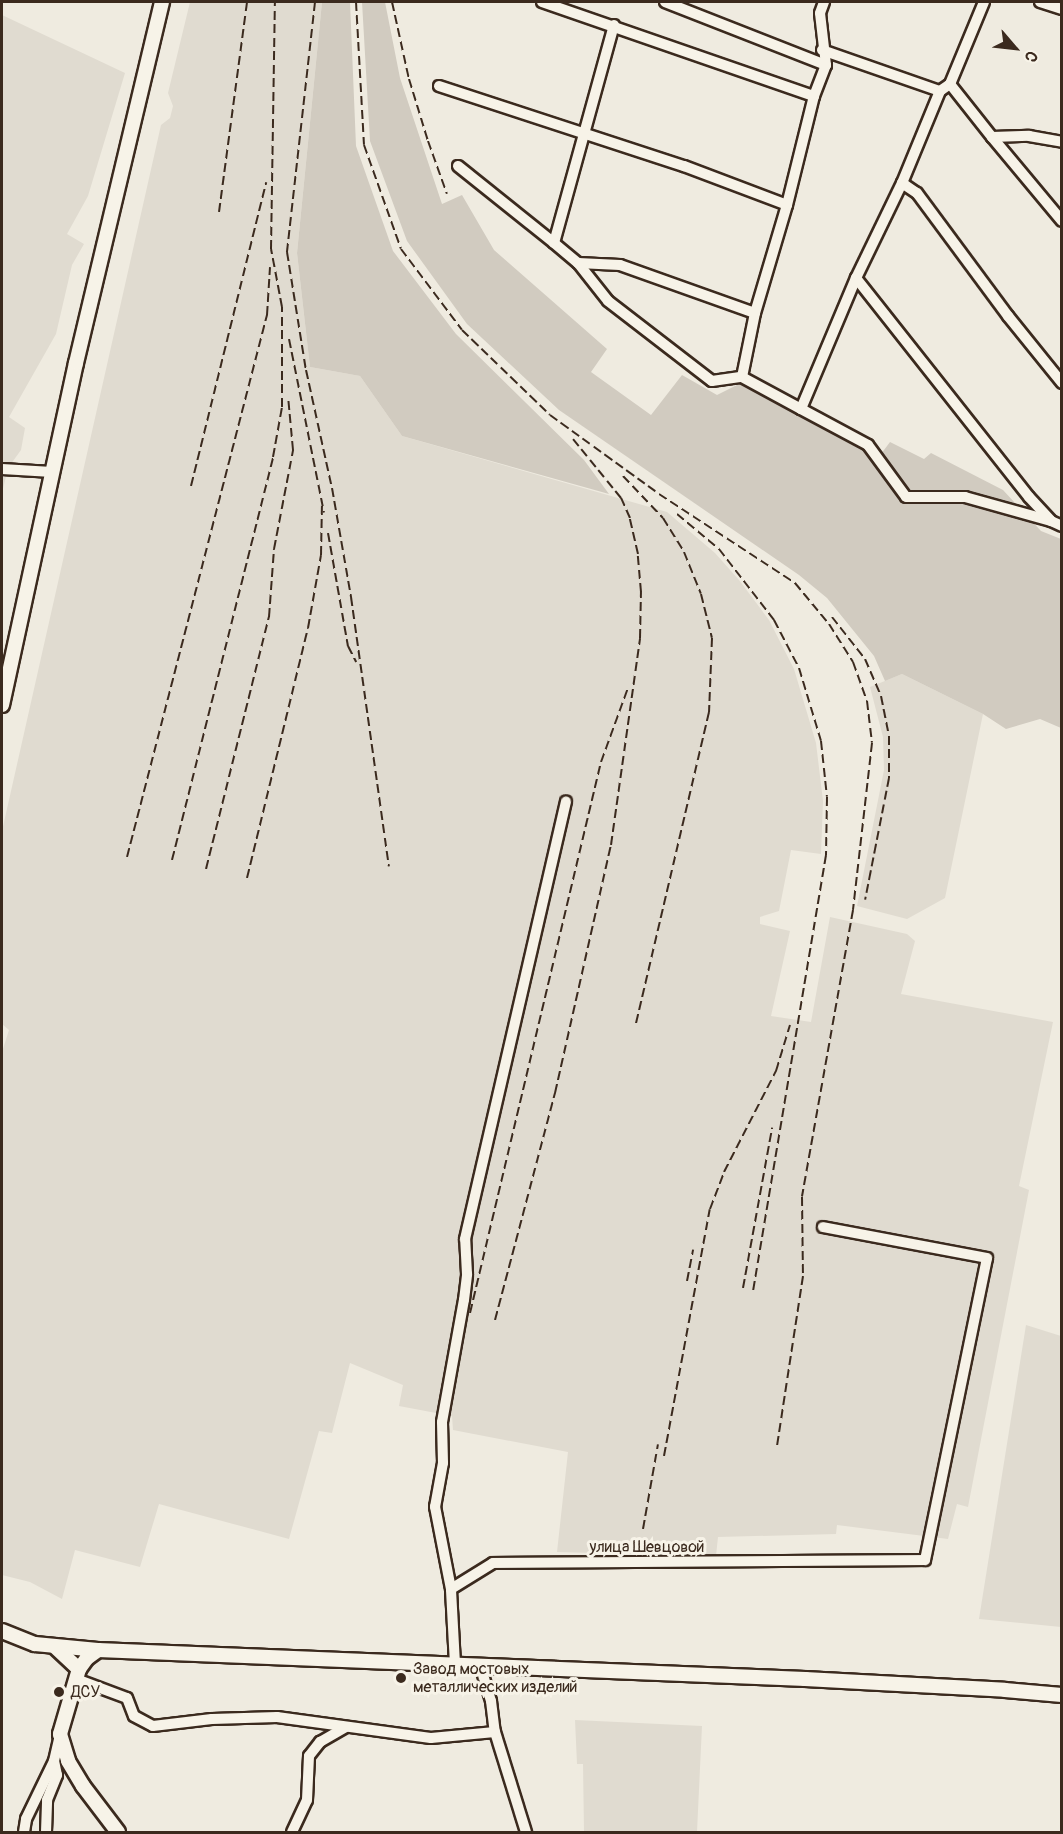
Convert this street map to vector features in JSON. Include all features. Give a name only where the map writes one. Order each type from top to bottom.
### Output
[{"type":"street","points":[[2,705],[52,472],[162,2]]},
{"type":"street","points":[[543,2],[814,96]]},
{"type":"street","points":[[665,2],[826,65]]},
{"type":"street","points":[[742,378],[755,313],[787,205],[814,96],[826,65],[822,50],[820,13],[824,2]]},
{"type":"street","points":[[801,409],[856,278],[984,2]]},
{"type":"street","points":[[1040,2],[1062,9]]},
{"type":"street","points":[[554,243],[614,25]]},
{"type":"street","points":[[822,50],[945,88],[992,137],[1062,221]]},
{"type":"street","points":[[439,86],[583,135],[684,166],[787,205]]},
{"type":"street","points":[[992,137],[1029,136],[1062,142]]},
{"type":"street","points":[[458,166],[578,263],[608,301],[712,381],[742,378],[868,445],[906,497],[965,497],[1056,523]]},
{"type":"street","points":[[902,183],[917,193],[1008,316],[1062,383]]},
{"type":"street","points":[[578,263],[620,265],[755,313]]},
{"type":"street","points":[[856,278],[1029,497],[1056,523]]},
{"type":"street","points":[[2,468],[52,472]]},
{"type":"street","points":[[455,1664],[451,1589],[435,1507],[443,1463],[442,1422],[465,1300],[467,1274],[465,1239],[566,801]]},
{"type":"street","name":"улица Шевцовой","points":[[451,1589],[493,1563],[925,1560],[987,1258],[823,1227]]},
{"type":"street","points":[[2,1631],[35,1644],[98,1650],[1005,1689],[1062,1695]]},
{"type":"street","points":[[54,1646],[78,1674],[127,1698],[134,1716],[153,1726],[212,1719],[277,1717],[431,1738],[495,1732]]},
{"type":"street","points":[[24,1833],[26,1819],[54,1761],[78,1674],[87,1658],[98,1650]]},
{"type":"street","points":[[480,1665],[491,1701],[495,1732],[526,1833]]},
{"type":"street","points":[[292,1833],[307,1800],[309,1756],[320,1742],[346,1727]]},
{"type":"street","points":[[60,1734],[68,1761],[99,1811],[118,1833]]},
{"type":"street","points":[[46,1833],[47,1800],[57,1775],[54,1761]]},
{"type":"shaded area","points":[[190,2],[322,2],[297,253],[310,367],[360,376],[402,436],[667,512],[715,553],[769,620],[794,669],[816,743],[823,801],[821,854],[791,850],[779,911],[760,917],[760,924],[790,931],[771,1016],[811,1022],[830,917],[907,934],[915,941],[901,994],[1053,1022],[1019,1186],[1029,1190],[968,1507],[957,1504],[948,1539],[837,1525],[836,1534],[718,1537],[716,1556],[557,1552],[568,1452],[453,1430],[452,1416],[399,1406],[403,1385],[350,1363],[332,1433],[319,1431],[289,1539],[159,1504],[140,1567],[75,1550],[62,1599],[30,1582],[2,1575],[2,1052],[9,1030],[2,1024],[2,831],[161,125],[170,118],[173,106],[168,93]]},
{"type":"shaded area","points":[[322,2],[350,2],[356,146],[393,251],[456,334],[584,460],[609,494],[402,436],[360,376],[310,367],[297,253]]},
{"type":"shaded area","points":[[362,2],[385,2],[400,78],[442,204],[462,195],[494,250],[607,349],[591,372],[651,415],[682,375],[717,395],[739,384],[881,454],[890,442],[924,459],[931,453],[1003,490],[1041,531],[1061,539],[1061,728],[1040,719],[1006,729],[983,714],[902,674],[885,681],[874,656],[827,598],[799,575],[559,410],[467,324],[407,241],[370,141]]},
{"type":"shaded area","points":[[2,15],[125,73],[88,196],[67,234],[84,244],[72,265],[56,334],[9,417],[25,428],[21,450],[8,468],[2,493]]},
{"type":"shaded area","points":[[902,674],[983,714],[945,898],[907,919],[857,906],[884,770],[883,737],[870,687]]},
{"type":"shaded area","points":[[1026,1325],[1061,1336],[1061,1627],[979,1619]]},
{"type":"shaded area","points":[[575,1720],[702,1726],[697,1832],[584,1832],[583,1764],[577,1764]]},
{"type":"railway","points":[[219,212],[247,2]]},
{"type":"railway","points":[[172,860],[273,457],[282,407],[282,307],[271,249],[275,2]]},
{"type":"railway","points":[[315,2],[287,252],[306,370],[332,488],[351,597],[389,866]]},
{"type":"railway","points":[[356,2],[364,145],[401,249],[462,330],[550,415],[659,494],[795,583],[829,624],[853,662],[867,701],[872,743],[853,910],[802,1197],[803,1276],[777,1445]]},
{"type":"railway","points":[[392,2],[409,79],[447,194]]},
{"type":"railway","points":[[191,486],[266,182]]},
{"type":"railway","points":[[127,857],[267,315],[270,267]]},
{"type":"railway","points":[[289,339],[324,513]]},
{"type":"railway","points":[[206,869],[269,617],[274,549],[293,450],[288,396]]},
{"type":"railway","points":[[495,1320],[555,1093],[611,845],[640,638],[641,592],[638,554],[630,518],[621,498],[573,439]]},
{"type":"railway","points":[[623,476],[663,518],[684,552],[701,594],[712,638],[709,712],[636,1024]]},
{"type":"railway","points":[[247,878],[308,628],[321,555],[322,504]]},
{"type":"railway","points":[[677,514],[719,549],[774,620],[799,668],[821,741],[827,797],[826,855],[753,1291]]},
{"type":"railway","points":[[328,533],[348,646],[356,662]]},
{"type":"railway","points":[[832,617],[865,659],[881,696],[889,736],[889,778],[865,900]]},
{"type":"railway","points":[[470,1313],[601,762],[628,688]]},
{"type":"railway","points":[[664,1456],[710,1209],[724,1172],[776,1071],[790,1025]]},
{"type":"railway","points":[[743,1288],[772,1128]]},
{"type":"railway","points":[[687,1281],[693,1250]]},
{"type":"railway","points":[[643,1529],[658,1444]]},
{"type":"place","name":"Завод мостовых металлических изделий","points":[[401,1678]]},
{"type":"place","name":"ДСУ","points":[[59,1692]]}]
